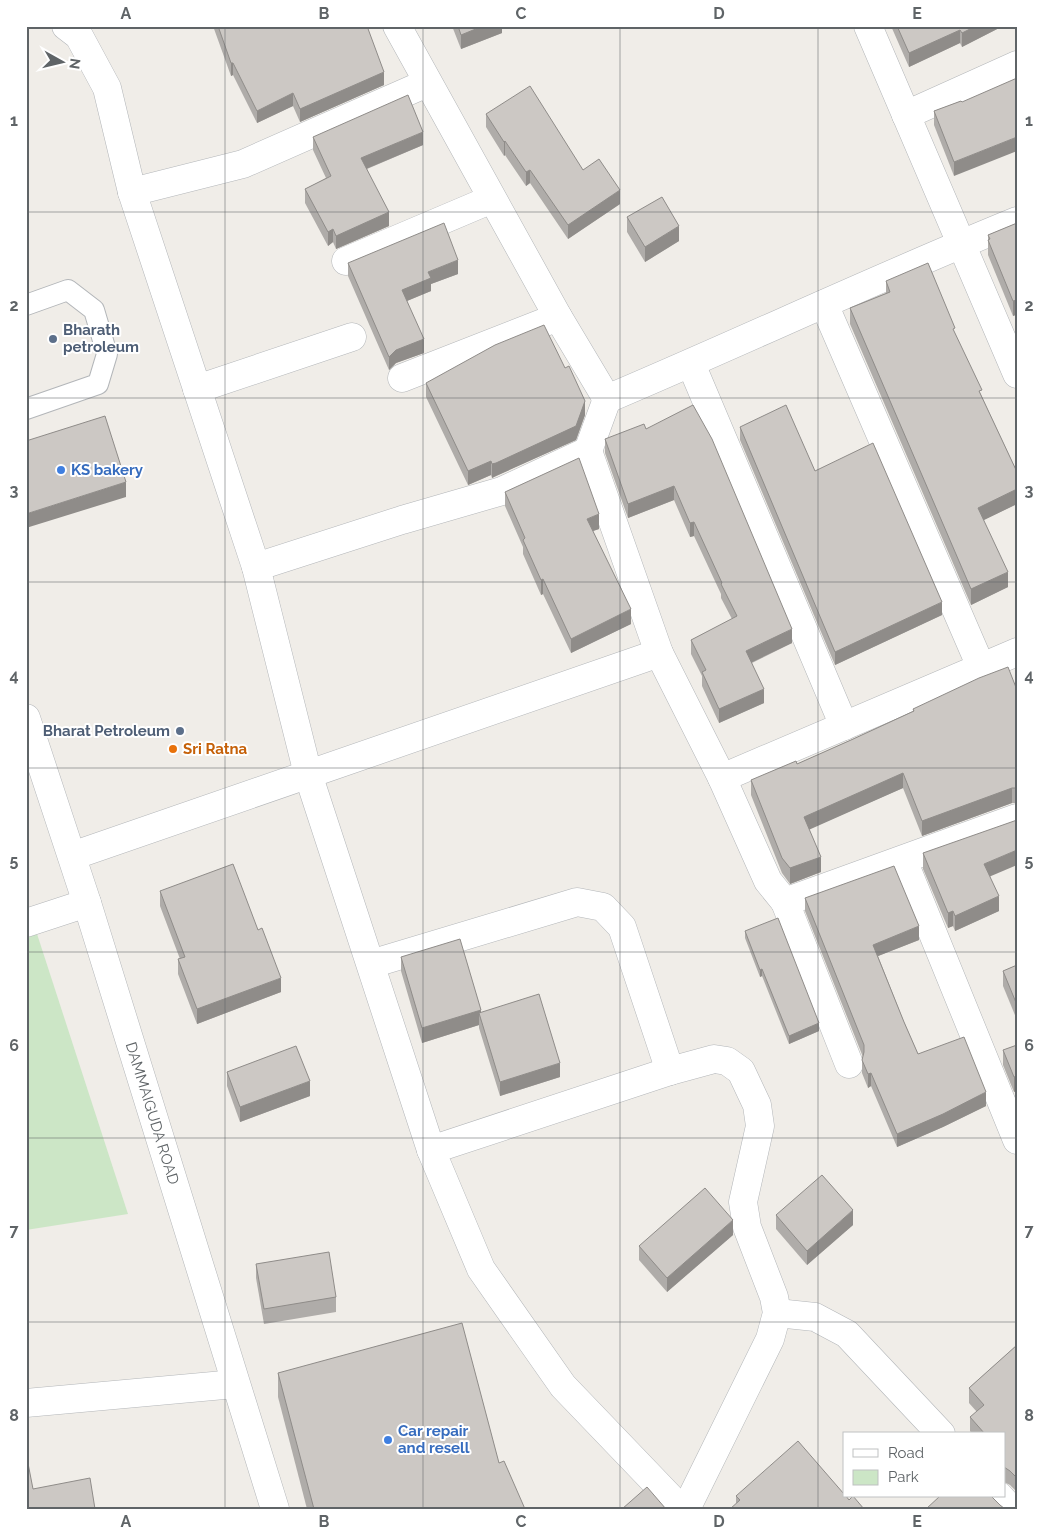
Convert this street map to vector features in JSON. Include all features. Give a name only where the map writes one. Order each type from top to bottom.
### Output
[{"type":"street","points":[[66,26],[79,36],[107,88],[132,192],[256,567],[308,774],[431,1150],[481,1269],[563,1386],[680,1509]]},
{"type":"street","points":[[397,26],[558,317],[607,399]]},
{"type":"street","points":[[868,26],[1017,374]]},
{"type":"street","points":[[906,114],[1017,65]]},
{"type":"street","points":[[132,192],[243,164],[427,83]]},
{"type":"street","points":[[346,261],[492,199]]},
{"type":"street","points":[[849,1064],[785,902],[768,881],[722,778],[659,652],[588,451],[607,399],[691,364],[962,243],[1017,221]]},
{"type":"street","points":[[824,304],[981,668]]},
{"type":"street","points":[[402,378],[558,317]]},
{"type":"street","points":[[197,389],[352,337]]},
{"type":"street","points":[[691,364],[844,726]]},
{"type":"street","points":[[256,567],[402,520],[502,491],[588,451]]},
{"type":"street","points":[[72,856],[659,652]]},
{"type":"street","points":[[722,778],[1017,652]]},
{"type":"street","name":"DAMMAIGUDA ROAD","points":[[26,718],[87,903],[275,1509]]},
{"type":"street","points":[[785,902],[1017,818]]},
{"type":"street","points":[[903,860],[1017,1140]]},
{"type":"street","points":[[371,964],[577,902],[603,907],[622,927],[670,1070]]},
{"type":"street","points":[[26,923],[87,903]]},
{"type":"street","points":[[431,1150],[670,1070],[714,1059],[727,1061],[740,1071],[757,1105],[760,1126],[743,1202],[747,1227],[774,1297],[777,1313],[770,1339],[686,1509]]},
{"type":"street","points":[[777,1313],[815,1318],[846,1334],[938,1432]]},
{"type":"street","points":[[26,1403],[236,1384]]},
{"type":"street","points":[[1001,1498],[1011,1509]]},
{"type":"lane","points":[[26,305],[68,290],[94,310],[107,354],[98,384],[26,410]]},
{"type":"green space","points":[[26,900],[128,1214],[26,1230]]},
{"type":"building","points":[[218,26],[367,26],[384,72],[300,109],[293,93],[257,111],[233,63],[231,63]]},
{"type":"building","points":[[458,26],[483,26],[461,35]]},
{"type":"building","points":[[897,26],[976,26],[962,33],[960,30],[909,53]]},
{"type":"building","points":[[1017,78],[1017,137],[954,162],[934,111],[962,102]]},
{"type":"building","points":[[530,86],[583,170],[599,159],[620,190],[568,225],[530,170],[526,172],[486,114]]},
{"type":"building","points":[[408,95],[423,132],[361,158],[389,212],[336,236],[333,229],[328,232],[305,189],[331,176],[313,137]]},
{"type":"building","points":[[662,197],[679,226],[645,247],[627,217]]},
{"type":"building","points":[[444,223],[458,260],[428,272],[431,278],[402,290],[424,339],[396,350],[389,357],[348,263]]},
{"type":"building","points":[[1017,223],[1017,300],[1013,301],[988,240],[990,239],[988,235]]},
{"type":"building","points":[[928,263],[955,328],[953,329],[982,390],[979,391],[1017,472],[1017,489],[978,508],[1008,572],[971,589],[850,308],[890,292],[886,281]]},
{"type":"building","points":[[544,325],[565,368],[569,366],[585,401],[576,426],[496,463],[492,464],[491,461],[468,471],[426,383],[495,345]]},
{"type":"building","points":[[693,405],[712,439],[792,629],[746,651],[764,689],[719,709],[702,672],[706,670],[691,640],[737,616],[694,522],[690,523],[674,486],[628,504],[605,439],[644,424],[646,429]]},
{"type":"building","points":[[786,405],[815,471],[873,443],[942,602],[835,652],[740,427]]},
{"type":"building","points":[[105,416],[126,482],[26,514],[26,441]]},
{"type":"building","points":[[579,458],[599,514],[587,519],[631,609],[571,639],[523,540],[525,538],[505,492]]},
{"type":"building","points":[[1008,667],[1017,690],[1017,788],[1012,788],[922,821],[903,773],[804,817],[821,857],[790,868],[782,858],[751,780],[796,761],[797,764],[914,711],[913,709],[979,678]]},
{"type":"building","points":[[1017,820],[1017,850],[984,864],[999,896],[955,916],[953,911],[948,913],[923,853]]},
{"type":"building","points":[[233,864],[258,930],[262,928],[281,978],[197,1009],[178,959],[185,957],[160,891]]},
{"type":"building","points":[[894,866],[919,926],[873,945],[904,1022],[918,1054],[964,1037],[986,1092],[943,1114],[897,1134],[871,1073],[868,1074],[862,1060],[864,1045],[805,898]]},
{"type":"building","points":[[778,918],[819,1023],[789,1036],[745,931]]},
{"type":"building","points":[[460,939],[481,1010],[422,1028],[401,957]]},
{"type":"building","points":[[1017,965],[1017,1005],[1003,971]]},
{"type":"building","points":[[539,994],[560,1063],[500,1082],[479,1013]]},
{"type":"building","points":[[1017,1045],[1017,1076],[1014,1077],[1003,1050]]},
{"type":"building","points":[[296,1046],[310,1081],[240,1107],[227,1072]]},
{"type":"building","points":[[822,1175],[853,1210],[807,1251],[776,1215]]},
{"type":"building","points":[[705,1188],[733,1220],[667,1278],[639,1246]]},
{"type":"building","points":[[329,1252],[336,1297],[264,1309],[256,1264]]},
{"type":"building","name":"Car repair and resell","points":[[462,1323],[499,1463],[504,1461],[525,1509],[314,1509],[278,1373]]},
{"type":"building","points":[[1017,1345],[1017,1478],[1006,1468],[1006,1432],[983,1432],[970,1417],[984,1405],[969,1388]]},
{"type":"building","points":[[798,1441],[843,1493],[843,1498],[849,1500],[855,1498],[864,1509],[730,1509],[740,1500],[736,1496]]},
{"type":"building","points":[[26,1453],[33,1489],[90,1478],[95,1509],[26,1509]]},
{"type":"building","points":[[647,1487],[666,1509],[622,1509]]},
{"type":"building","points":[[938,1498],[993,1498],[1005,1509],[926,1509]]},
{"type":"place","name":"Bharath petroleum","points":[[53,339]]},
{"type":"place","name":"KS bakery","points":[[61,470]]},
{"type":"place","name":"Bharat Petroleum","points":[[180,731]]},
{"type":"place","name":"Sri Ratna","points":[[173,749]]},
{"type":"place","name":"Car repair and resell","points":[[388,1440]]}]
